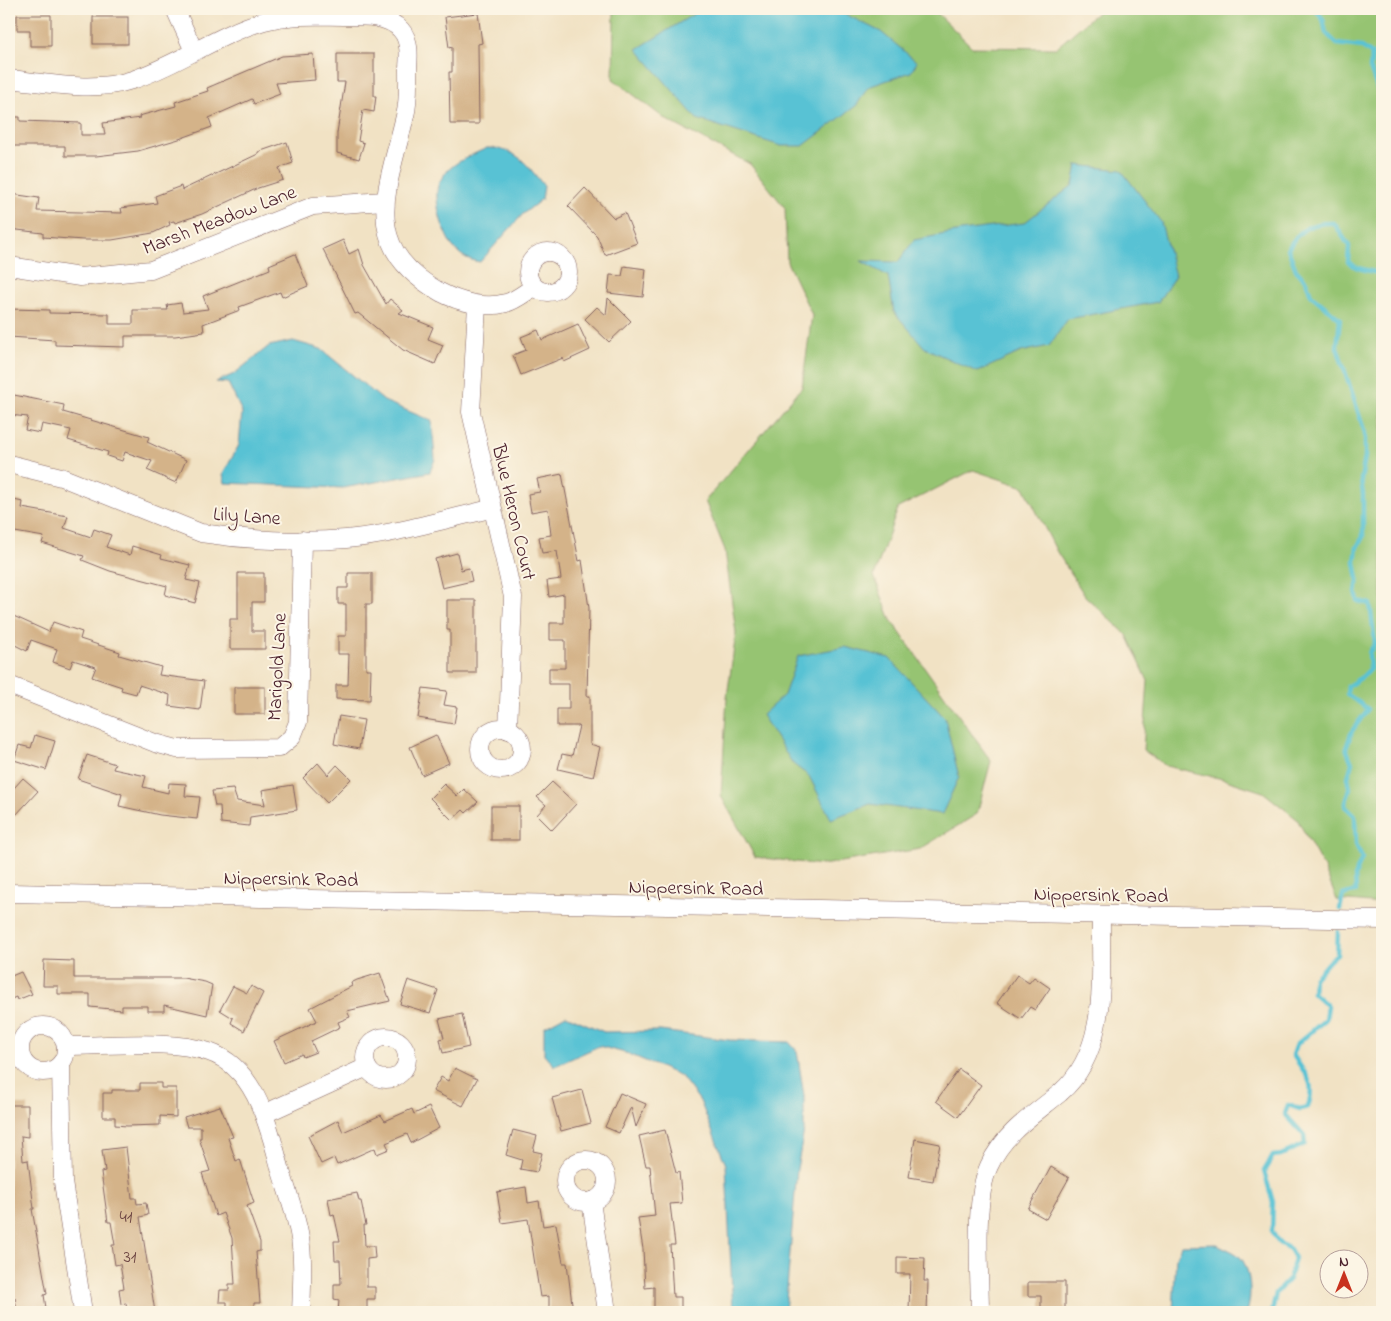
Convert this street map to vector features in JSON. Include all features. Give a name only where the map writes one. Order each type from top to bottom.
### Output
[{"type":"street","points":[[175,9],[194,51]]},
{"type":"street","points":[[9,79],[76,86],[107,86],[133,80],[240,29],[265,20],[290,16],[368,16],[392,23],[402,30],[408,44],[406,114],[384,201],[387,231],[394,253],[429,286],[452,298],[477,304],[507,303],[534,287]]},
{"type":"street","name":"Marsh Meadow Lane","points":[[9,266],[80,277],[151,270],[314,206],[384,201]]},
{"type":"street","name":"Blue Heron Court","points":[[477,304],[471,412],[491,509],[513,597],[508,730]]},
{"type":"street","name":"Lily Lane","points":[[9,464],[61,477],[201,533],[222,536],[302,540],[345,539],[370,536],[491,509]]},
{"type":"street","name":"Marigold Lane","points":[[9,684],[155,743],[177,749],[279,748],[292,737],[298,722],[302,540]]},
{"type":"street","name":"Nippersink Road","points":[[9,893],[1382,920]]},
{"type":"street","points":[[980,1312],[980,1226],[982,1191],[988,1167],[1002,1143],[1020,1125],[1062,1091],[1080,1070],[1090,1048],[1099,1019],[1102,915]]},
{"type":"street","points":[[41,1026],[56,1030],[62,1035],[66,1046],[65,1058],[61,1064],[48,1072],[34,1070],[23,1060],[21,1046],[27,1032],[41,1026]]},
{"type":"street","points":[[66,1046],[186,1047],[210,1053],[228,1063],[241,1075],[253,1091],[264,1114],[299,1234],[301,1312]]},
{"type":"street","points":[[61,1064],[63,1182],[83,1312]]},
{"type":"street","points":[[264,1114],[367,1067]]},
{"type":"street","points":[[591,1201],[608,1312]]},
{"type":"green space","points":[[617,9],[933,9],[972,47],[1056,48],[1101,9],[1382,9],[1382,904],[1337,900],[1324,868],[1297,819],[1263,792],[1223,779],[1166,766],[1143,750],[1148,681],[1127,635],[1085,596],[1057,552],[1024,487],[973,470],[898,508],[874,576],[891,620],[991,761],[977,814],[920,849],[822,865],[755,857],[721,796],[727,697],[736,633],[725,550],[705,501],[802,387],[812,315],[787,262],[785,208],[750,164],[665,119],[613,79],[614,12]]},
{"type":"water","points":[[702,9],[835,9],[881,32],[917,62],[911,72],[868,87],[857,105],[803,146],[781,146],[697,119],[637,49]]},
{"type":"water","points":[[487,148],[514,154],[527,165],[544,186],[542,199],[523,214],[480,262],[463,256],[450,243],[440,217],[437,190],[439,183],[448,170],[466,158]]},
{"type":"water","points":[[1077,165],[1121,170],[1161,222],[1175,276],[1158,302],[1068,319],[1049,346],[1021,352],[977,372],[925,348],[894,312],[888,276],[861,261],[898,262],[914,240],[961,231],[1024,223],[1073,185]]},
{"type":"water","points":[[293,341],[321,349],[384,401],[432,421],[435,459],[430,472],[343,488],[225,483],[223,474],[239,445],[242,412],[228,383],[216,382],[234,374],[269,346]]},
{"type":"water","points":[[845,647],[889,658],[945,718],[959,777],[942,814],[870,804],[831,819],[809,776],[793,764],[762,715],[784,695],[798,656]]},
{"type":"water","points":[[566,1015],[604,1032],[660,1031],[730,1040],[789,1042],[797,1051],[804,1096],[804,1130],[797,1169],[785,1312],[733,1312],[726,1165],[700,1101],[681,1076],[629,1054],[599,1046],[555,1066],[544,1054],[544,1027]]},
{"type":"water","points":[[1217,1244],[1236,1254],[1244,1263],[1250,1284],[1250,1299],[1247,1312],[1173,1312],[1176,1257],[1181,1245]]},
{"type":"building","points":[[478,13],[482,43],[478,44],[479,124],[450,124],[449,72],[452,72],[452,47],[449,48],[445,17]]},
{"type":"building","points":[[17,15],[51,15],[51,46],[30,46],[30,30],[17,30]]},
{"type":"building","points":[[93,17],[128,17],[128,44],[93,44]]},
{"type":"building","points":[[313,54],[315,80],[276,83],[280,94],[254,104],[252,99],[209,118],[212,127],[179,139],[138,151],[96,156],[65,156],[65,146],[9,146],[9,117],[20,117],[20,121],[81,123],[81,135],[105,135],[103,123],[140,118],[139,116],[176,106],[175,102],[208,91],[207,88],[282,56]]},
{"type":"building","points":[[337,54],[374,54],[374,96],[376,96],[374,112],[363,110],[358,141],[364,143],[359,159],[337,153],[337,133],[345,82],[337,82]]},
{"type":"building","points":[[287,142],[293,163],[279,168],[283,180],[258,188],[202,214],[175,223],[174,221],[169,222],[170,225],[153,233],[112,240],[83,240],[43,237],[43,233],[9,229],[11,194],[39,198],[37,211],[122,213],[121,208],[157,203],[155,196],[181,186],[182,190],[258,154],[258,152]]},
{"type":"building","points":[[585,188],[614,218],[625,213],[637,243],[605,255],[597,236],[568,206]]},
{"type":"building","points":[[343,240],[349,254],[359,249],[364,265],[386,304],[390,299],[403,310],[399,313],[433,327],[428,339],[443,345],[435,364],[403,350],[358,313],[355,314],[323,249]]},
{"type":"building","points":[[295,254],[308,286],[282,297],[280,292],[239,307],[240,310],[203,324],[204,332],[175,336],[125,336],[125,347],[55,345],[55,340],[9,337],[9,309],[49,310],[49,313],[109,314],[109,324],[133,324],[133,310],[168,310],[167,305],[181,303],[183,312],[208,309],[203,296],[270,269],[269,265]]},
{"type":"building","points":[[624,266],[646,269],[643,297],[608,293],[610,275],[622,276]]},
{"type":"building","points":[[608,298],[631,321],[609,342],[585,319],[597,307],[606,315]]},
{"type":"building","points":[[578,324],[590,350],[564,362],[563,358],[521,375],[513,355],[526,350],[521,337],[538,330],[542,340]]},
{"type":"building","points":[[9,394],[64,405],[63,412],[149,437],[147,442],[186,460],[176,483],[147,470],[152,461],[125,452],[122,461],[107,456],[108,452],[68,440],[71,430],[42,424],[40,433],[25,430],[28,417],[9,415]]},
{"type":"building","points":[[562,474],[579,561],[582,560],[589,608],[587,696],[590,696],[590,744],[600,747],[593,777],[558,769],[562,754],[572,756],[579,726],[557,726],[557,709],[569,709],[569,684],[549,684],[549,668],[565,668],[565,640],[550,640],[550,623],[564,623],[564,594],[549,597],[547,581],[561,579],[557,551],[542,553],[539,537],[551,535],[548,509],[531,512],[528,494],[540,492],[537,479]]},
{"type":"building","points":[[9,499],[23,502],[22,508],[68,516],[64,528],[91,537],[94,529],[111,535],[106,547],[130,555],[132,546],[162,555],[161,558],[190,565],[186,580],[200,583],[195,603],[165,595],[167,586],[110,571],[82,560],[84,556],[42,543],[44,537],[9,531]]},
{"type":"building","points":[[457,553],[461,570],[469,568],[472,581],[442,588],[435,559]]},
{"type":"building","points":[[238,573],[264,573],[264,602],[252,602],[252,631],[265,631],[265,649],[230,649],[230,619],[238,619]]},
{"type":"building","points":[[348,573],[372,573],[372,604],[366,604],[366,669],[371,669],[370,700],[336,699],[336,685],[348,685],[349,654],[338,654],[338,636],[346,636],[346,604],[338,604],[338,588],[348,588]]},
{"type":"building","points":[[447,600],[476,600],[476,673],[450,673],[450,630],[447,630]]},
{"type":"building","points":[[9,614],[49,632],[53,622],[82,632],[80,639],[120,652],[119,655],[161,667],[159,675],[204,681],[200,710],[169,706],[170,695],[139,685],[136,694],[121,690],[122,687],[92,677],[96,667],[73,660],[70,668],[53,662],[57,649],[31,640],[27,651],[9,642]]},
{"type":"building","points":[[234,687],[265,687],[265,714],[234,714]]},
{"type":"building","points":[[423,688],[447,691],[444,705],[457,707],[454,724],[418,718]]},
{"type":"building","points":[[339,716],[364,720],[359,749],[334,744]]},
{"type":"building","points":[[35,735],[55,741],[46,770],[14,760],[19,745],[31,748]]},
{"type":"building","points":[[436,735],[449,763],[422,775],[410,747]]},
{"type":"building","points":[[87,755],[115,764],[113,769],[146,776],[143,787],[168,793],[169,783],[186,784],[185,796],[200,797],[197,819],[160,815],[119,806],[122,794],[78,779]]},
{"type":"building","points":[[318,763],[328,775],[337,765],[351,779],[327,803],[303,778]]},
{"type":"building","points":[[23,778],[38,791],[15,816],[9,810],[9,782],[14,788]]},
{"type":"building","points":[[552,782],[576,804],[552,830],[537,815],[546,805],[537,797]]},
{"type":"building","points":[[444,784],[457,796],[464,789],[478,802],[466,813],[463,810],[452,820],[430,798]]},
{"type":"building","points":[[293,785],[297,810],[250,817],[249,826],[221,823],[220,806],[215,806],[212,791],[233,789],[237,801],[265,805],[262,790]]},
{"type":"building","points":[[491,806],[519,806],[519,840],[491,840]]},
{"type":"building","points":[[44,960],[74,961],[74,978],[183,978],[205,982],[212,985],[207,1015],[164,1005],[164,1011],[148,1011],[148,1006],[122,1006],[122,1010],[90,1007],[90,994],[58,994],[58,986],[43,986]]},
{"type":"building","points":[[21,972],[32,994],[17,1000],[16,997],[9,1000],[9,977]]},
{"type":"building","points":[[380,973],[390,1001],[347,1011],[350,1017],[338,1022],[340,1027],[311,1041],[316,1052],[303,1057],[302,1054],[284,1062],[274,1041],[317,1021],[310,1008],[352,986],[351,983],[357,980]]},
{"type":"building","points":[[1017,975],[1029,983],[1034,977],[1050,988],[1035,1010],[1030,1007],[1021,1019],[997,1003]]},
{"type":"building","points":[[408,980],[438,990],[430,1013],[400,1004]]},
{"type":"building","points":[[233,986],[247,993],[251,986],[263,993],[244,1031],[231,1023],[233,1018],[220,1010]]},
{"type":"building","points":[[462,1014],[469,1047],[443,1053],[440,1039],[444,1038],[439,1019]]},
{"type":"building","points":[[455,1068],[477,1079],[463,1106],[433,1091],[441,1077],[448,1081]]},
{"type":"building","points":[[959,1069],[981,1085],[958,1117],[936,1101]]},
{"type":"building","points":[[140,1083],[161,1083],[161,1088],[176,1088],[176,1117],[160,1116],[160,1125],[127,1126],[115,1125],[115,1117],[103,1117],[103,1093],[112,1093],[112,1090],[140,1090]]},
{"type":"building","points":[[582,1090],[591,1123],[561,1131],[552,1098]]},
{"type":"building","points":[[620,1093],[646,1104],[636,1127],[631,1107],[619,1133],[605,1127]]},
{"type":"building","points":[[9,1105],[28,1105],[28,1137],[21,1136],[23,1161],[28,1160],[34,1209],[32,1209],[47,1294],[44,1295],[46,1308],[17,1312],[15,1298],[9,1299],[9,1287],[12,1287],[9,1263]]},
{"type":"building","points":[[220,1106],[233,1137],[228,1138],[236,1161],[240,1159],[254,1203],[247,1206],[260,1242],[260,1251],[256,1252],[260,1303],[254,1303],[254,1312],[227,1312],[227,1302],[219,1302],[220,1290],[229,1290],[229,1284],[235,1284],[232,1238],[223,1213],[216,1216],[202,1173],[210,1171],[199,1138],[201,1138],[201,1127],[187,1127],[184,1117]]},
{"type":"building","points":[[429,1107],[439,1128],[411,1143],[407,1134],[386,1143],[389,1149],[377,1154],[375,1148],[337,1165],[334,1158],[321,1164],[308,1136],[338,1120],[343,1132],[381,1115],[385,1121],[412,1109],[414,1114]]},
{"type":"building","points":[[513,1130],[537,1136],[533,1151],[542,1153],[537,1172],[520,1169],[522,1160],[506,1155]]},
{"type":"building","points":[[665,1130],[676,1173],[679,1172],[682,1203],[670,1204],[675,1245],[670,1245],[673,1297],[681,1297],[681,1312],[654,1312],[654,1287],[645,1288],[643,1249],[638,1218],[655,1216],[650,1166],[646,1166],[639,1136]]},
{"type":"building","points":[[915,1139],[940,1144],[933,1181],[909,1177]]},
{"type":"building","points":[[126,1147],[132,1198],[136,1198],[137,1204],[146,1203],[148,1215],[140,1217],[155,1312],[127,1312],[126,1303],[121,1304],[119,1289],[124,1288],[120,1264],[115,1265],[112,1245],[115,1245],[111,1222],[108,1222],[101,1172],[105,1171],[102,1150]]},
{"type":"building","points":[[1051,1167],[1069,1178],[1046,1219],[1028,1209]]},
{"type":"building","points":[[526,1187],[528,1203],[539,1201],[543,1226],[556,1224],[563,1263],[567,1263],[573,1312],[549,1312],[549,1296],[540,1297],[528,1219],[502,1223],[497,1192]]},
{"type":"building","points":[[357,1193],[359,1201],[361,1201],[366,1225],[364,1225],[365,1246],[374,1246],[375,1258],[367,1259],[367,1287],[375,1287],[375,1299],[367,1299],[367,1312],[338,1312],[339,1300],[334,1299],[334,1284],[341,1284],[340,1260],[335,1260],[334,1241],[340,1241],[334,1214],[331,1215],[328,1199]]},
{"type":"building","points":[[897,1257],[925,1258],[924,1281],[928,1281],[927,1312],[909,1312],[910,1274],[897,1274]]},
{"type":"building","points":[[1028,1282],[1065,1282],[1065,1312],[1041,1312],[1041,1296],[1028,1296]]},
{"type":"waterway","points":[[1312,9],[1315,9],[1323,19],[1326,33],[1337,44],[1362,47],[1372,54],[1370,68],[1381,99],[1379,136],[1382,141]]},
{"type":"waterway","points":[[1340,909],[1343,895],[1356,891],[1355,875],[1362,858],[1356,844],[1355,816],[1345,806],[1350,788],[1348,777],[1352,763],[1346,748],[1352,731],[1368,709],[1347,694],[1348,686],[1370,669],[1369,653],[1375,643],[1370,604],[1358,601],[1356,592],[1358,579],[1355,562],[1357,547],[1363,537],[1363,494],[1361,480],[1365,457],[1365,433],[1337,347],[1340,319],[1311,295],[1306,281],[1296,270],[1288,249],[1297,236],[1306,228],[1319,224],[1334,223],[1349,246],[1348,262],[1358,268],[1382,274]]},
{"type":"waterway","points":[[1272,1312],[1276,1293],[1289,1279],[1295,1258],[1290,1249],[1279,1243],[1272,1232],[1273,1202],[1264,1171],[1273,1156],[1281,1155],[1305,1144],[1304,1135],[1285,1114],[1288,1105],[1300,1109],[1308,1107],[1311,1091],[1306,1074],[1293,1055],[1297,1044],[1326,1019],[1328,1006],[1313,993],[1314,978],[1337,954],[1338,932]]}]
